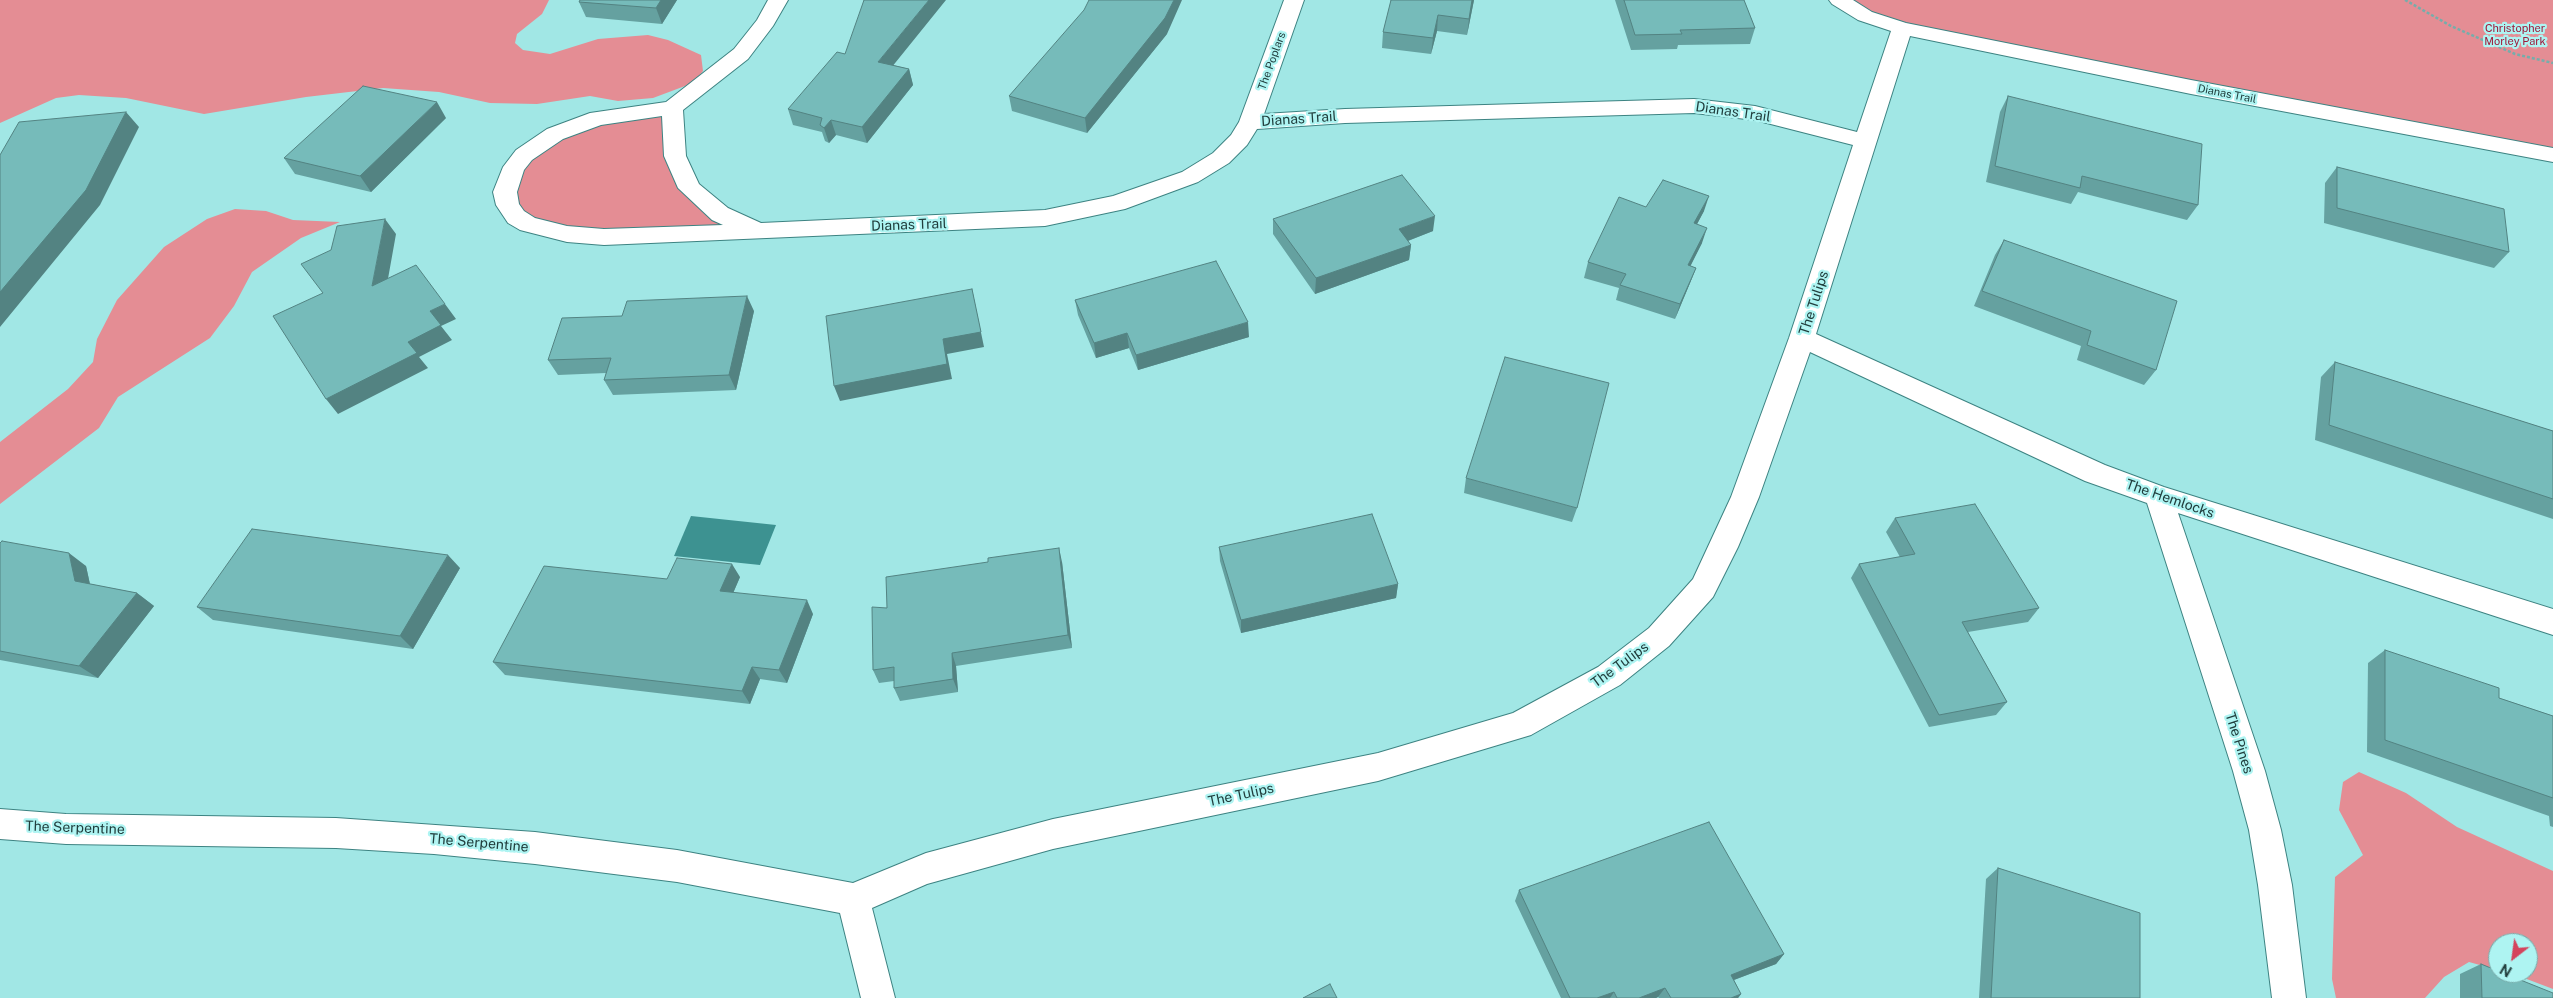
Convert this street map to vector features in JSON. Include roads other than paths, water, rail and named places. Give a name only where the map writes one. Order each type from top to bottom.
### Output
[{"type":"street","points":[[672,108],[740,54],[755,39],[778,0]]},
{"type":"street","name":"The Poplars","points":[[1250,122],[1294,0]]},
{"type":"street","points":[[1840,0],[1865,16],[1902,28]]},
{"type":"street","name":"Dianas Trail","points":[[1902,28],[2192,87],[2553,155]]},
{"type":"street","name":"The Tulips","points":[[853,899],[926,869],[1053,834],[1387,764],[1520,725],[1609,676],[1659,637],[1703,588],[1724,547],[1745,497],[1802,338],[1902,28]]},
{"type":"street","name":"Dianas Trail","points":[[758,232],[720,214],[690,188],[675,156],[672,108],[598,118],[555,134],[524,155],[514,167],[508,179],[505,192],[508,206],[516,217],[528,224],[567,234],[604,237],[758,232],[1005,222],[1045,218],[1090,210],[1142,196],[1206,168],[1232,149],[1250,122],[1355,116],[1694,106],[1755,113],[1866,141]]},
{"type":"street","name":"The Hemlocks","points":[[1802,338],[2095,473],[2158,496],[2553,622]]},
{"type":"street","name":"The Pines","points":[[2158,496],[2249,771],[2265,830],[2275,885],[2289,998]]},
{"type":"street","name":"The Serpentine","points":[[0,824],[66,829],[336,833],[434,839],[535,848],[677,866],[853,899]]},
{"type":"street","points":[[853,899],[878,998]]},
{"type":"water","points":[[691,516],[776,525],[760,565],[674,556]]},
{"type":"park label","name":"Christopher Morley Park","points":[[2515,35]]}]
